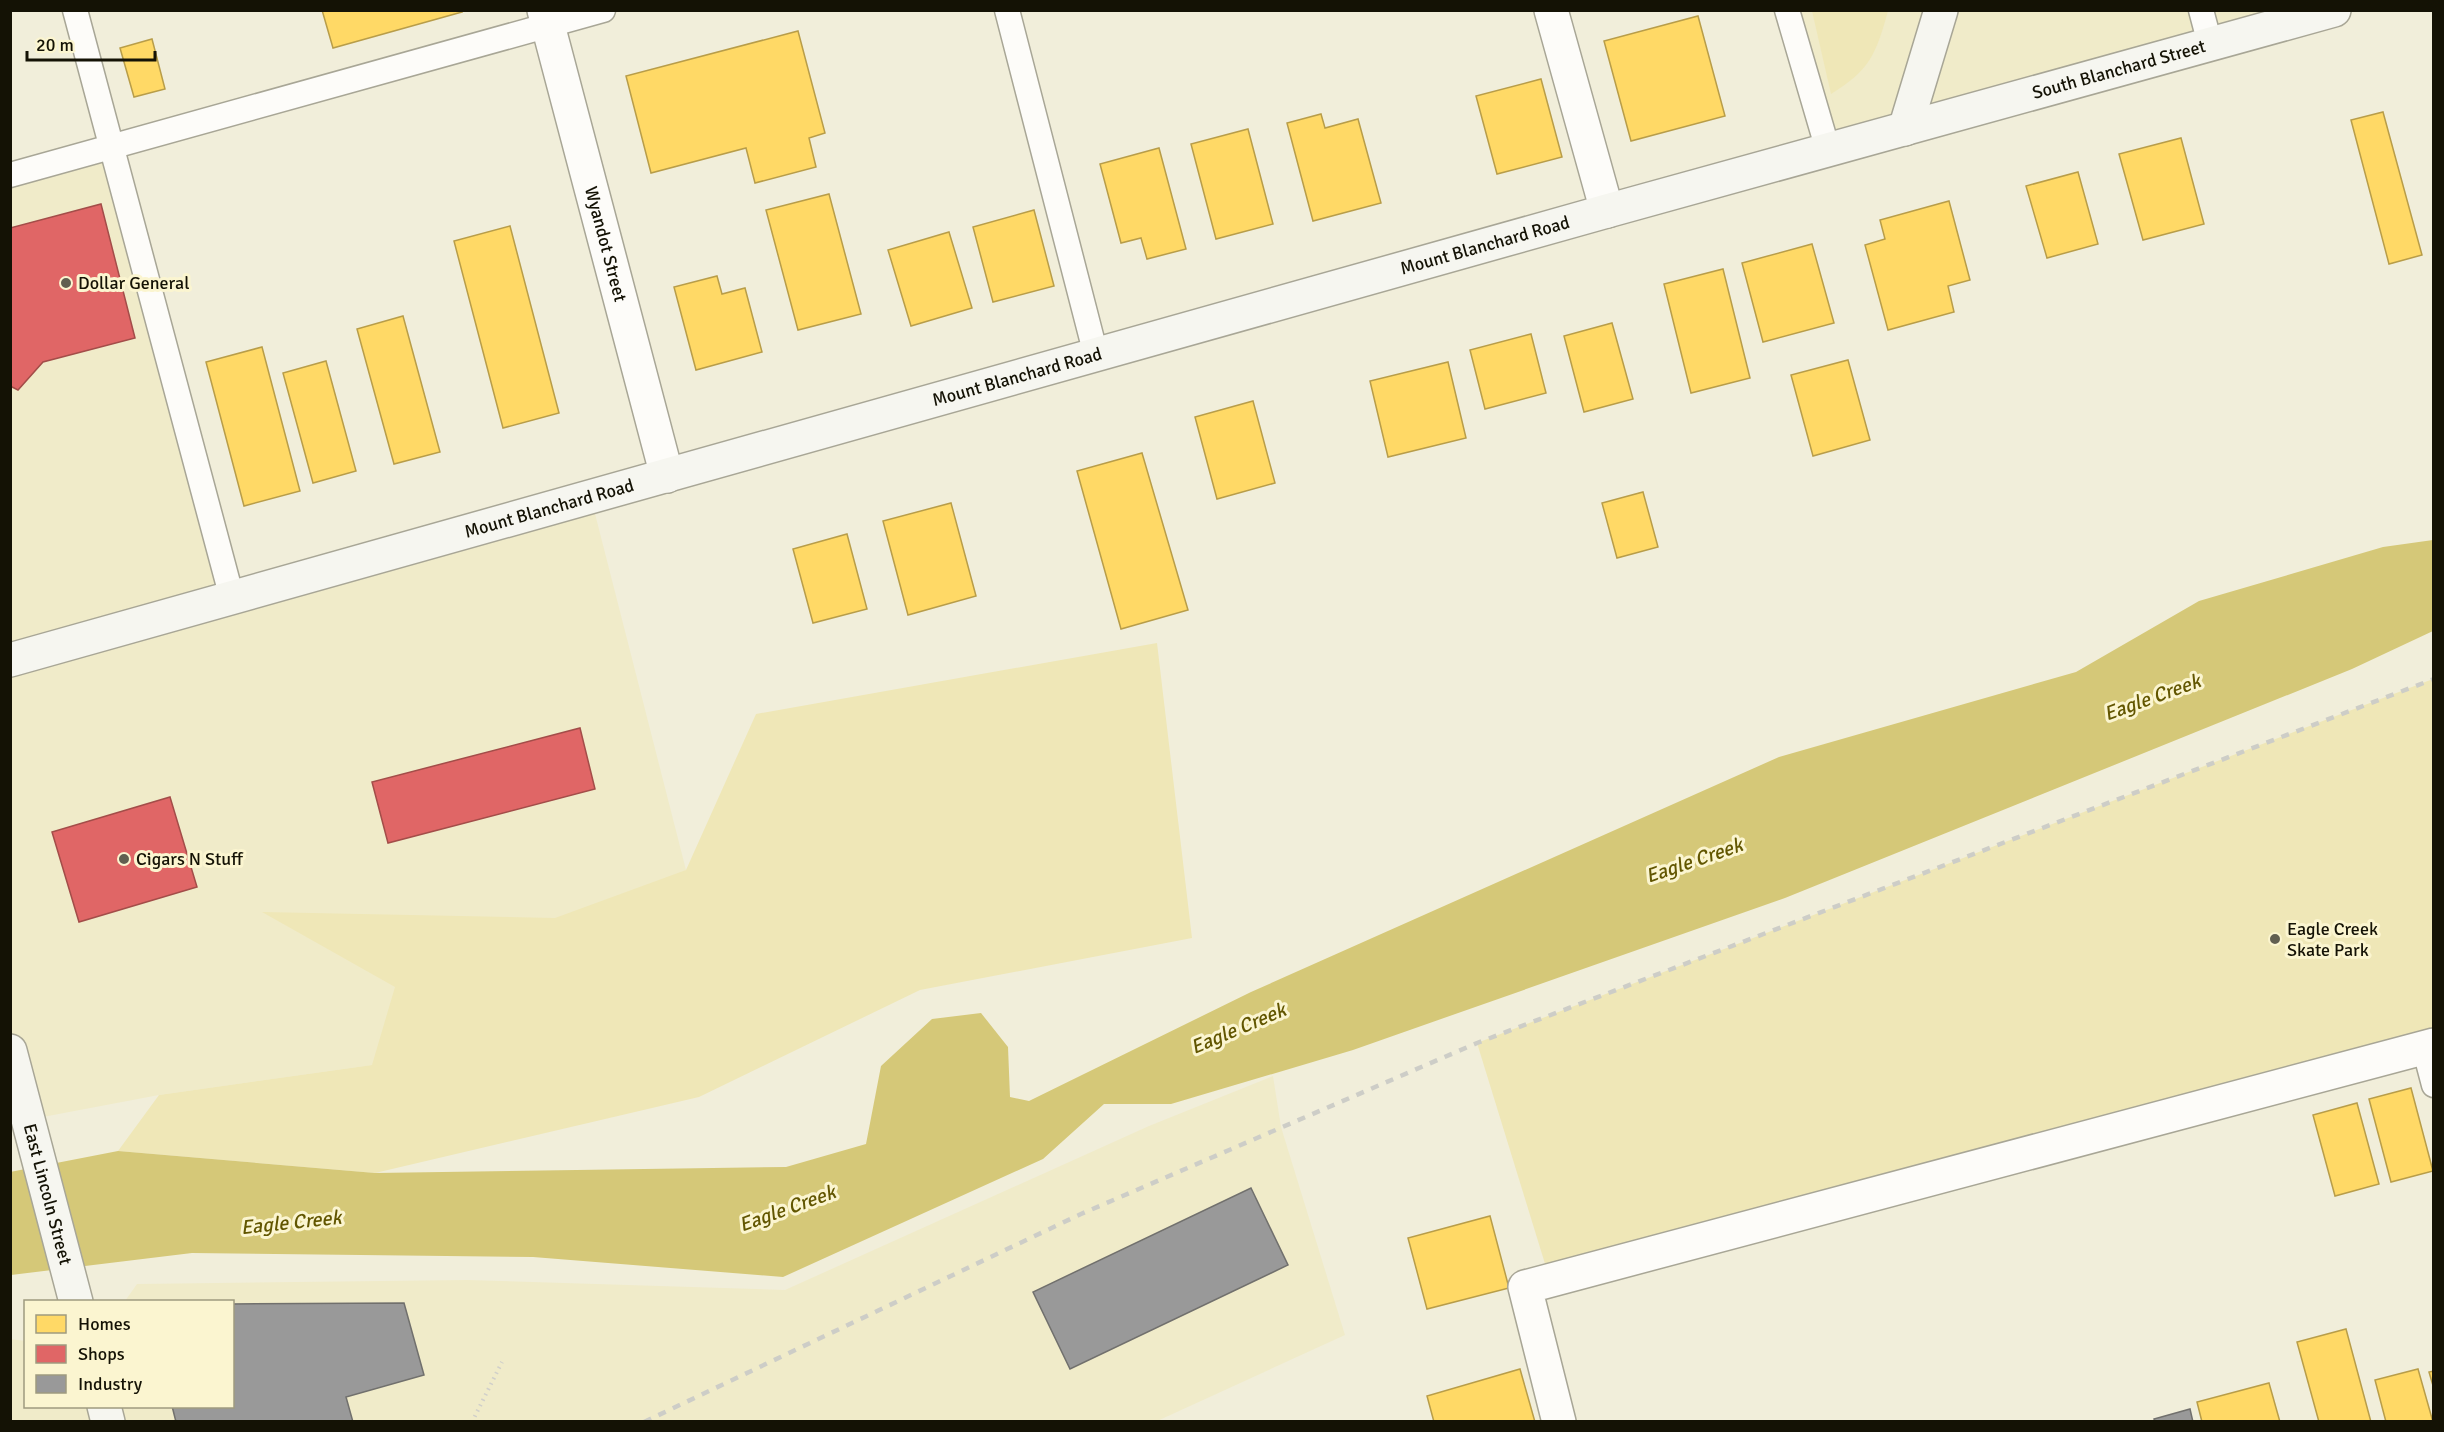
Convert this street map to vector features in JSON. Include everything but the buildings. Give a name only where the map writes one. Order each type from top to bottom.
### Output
[{"type":"main road","points":[[1905,129],[1941,10]]},
{"type":"main road","name":"South Blanchard Street","points":[[1905,129],[2334,10]]},
{"type":"main road","name":"Mount Blanchard Road","points":[[10,660],[1905,129]]},
{"type":"main road","name":"East Lincoln Street","points":[[10,1051],[75,1300]]},
{"type":"street","points":[[1551,10],[1607,211]]},
{"type":"street","name":"Wyandot Street","points":[[546,18],[667,476]]},
{"type":"street","points":[[1559,1422],[1525,1287],[2428,1046]]},
{"type":"lane","points":[[75,10],[232,598]]},
{"type":"lane","points":[[10,176],[112,148],[546,18],[603,10]]},
{"type":"lane","points":[[1007,10],[1096,355]]},
{"type":"lane","points":[[1787,10],[1828,150]]},
{"type":"lane","points":[[2201,10],[2210,44]]},
{"type":"lane","points":[[2428,1046],[2433,1085]]},
{"type":"path","points":[[472,1422],[502,1362]]},
{"type":"shaded area","points":[[1787,11],[2334,11],[1828,150]]},
{"type":"shaded area","points":[[1812,11],[1888,11],[1880,39],[1870,60],[1855,77],[1831,94]]},
{"type":"shaded area","points":[[112,148],[232,598],[591,498],[686,870],[372,1065],[159,1095],[11,1123],[11,175]]},
{"type":"shaded area","points":[[1157,643],[1192,938],[920,990],[699,1097],[375,1173],[118,1151],[159,1095],[372,1065],[395,987],[262,912],[555,918],[686,870],[756,714]]},
{"type":"shaded area","points":[[2433,679],[2433,1049],[1550,1280],[1477,1043]]},
{"type":"shaded area","points":[[1273,1076],[1281,1127],[1345,1335],[1155,1422],[11,1421],[10,1339],[24,1341],[24,1408],[234,1408],[234,1300],[126,1300],[137,1284],[467,1280],[785,1290],[1149,1126]]},
{"type":"water","name":"Eagle Creek","points":[[2433,540],[2433,631],[2352,669],[1785,898],[1353,1050],[1171,1104],[1104,1104],[1043,1159],[783,1277],[533,1257],[192,1253],[11,1275],[10,1172],[118,1151],[375,1173],[786,1167],[866,1144],[881,1066],[932,1019],[981,1013],[1008,1047],[1010,1097],[1029,1101],[1251,992],[1779,757],[2076,672],[2199,601],[2383,547]]},
{"type":"railway","points":[[644,1422],[1081,1214],[1477,1043],[2434,679]]},
{"type":"place","name":"Dollar General","points":[[66,283]]},
{"type":"place","name":"Cigars N Stuff","points":[[124,859]]},
{"type":"place","name":"Eagle Creek Skate Park","points":[[2275,939]]}]
